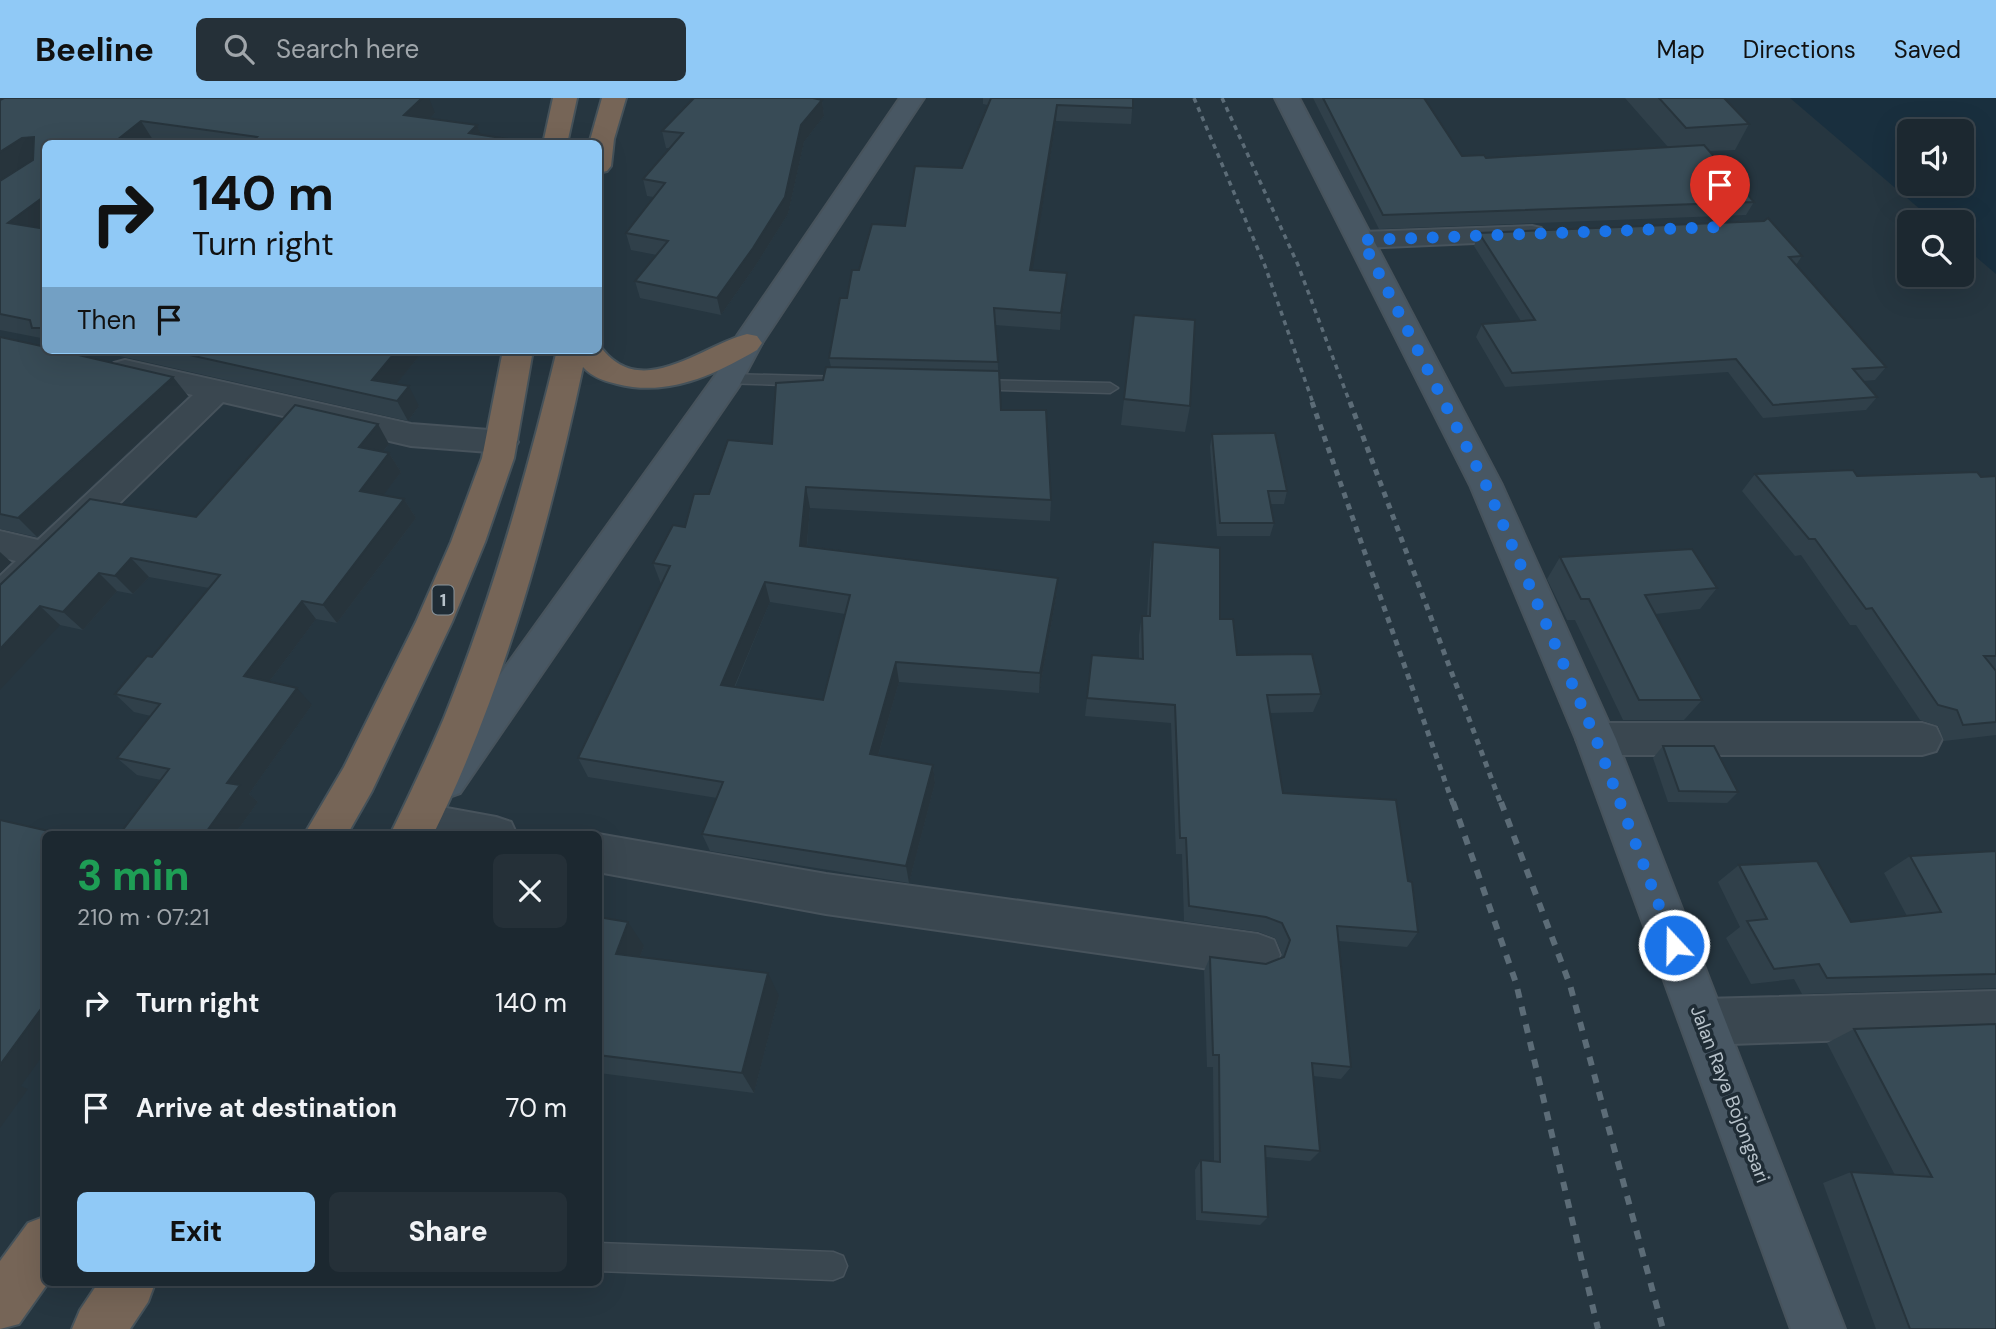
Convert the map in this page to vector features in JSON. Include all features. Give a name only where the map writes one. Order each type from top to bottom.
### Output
[{"type":"highway","points":[[556,140],[565,98]]},
{"type":"highway","points":[[598,98],[602,139]]},
{"type":"highway","points":[[602,139],[614,98]]},
{"type":"highway","points":[[590,354],[593,361],[608,372],[636,379],[658,379],[687,374],[747,343]]},
{"type":"highway","name":"1","points":[[327,831],[358,779],[434,622],[468,542],[502,442],[517,354]]},
{"type":"highway","points":[[415,828],[476,685],[523,543],[571,354]]},
{"type":"highway","points":[[0,1305],[42,1247]]},
{"type":"highway","points":[[99,1329],[127,1286]]},
{"type":"street","points":[[450,831],[415,828],[526,664],[728,379],[747,343],[912,98]]},
{"type":"street","name":"Jalan Raya Bojongsari","points":[[1287,98],[1486,485],[1596,739],[1818,1329]]},
{"type":"street","points":[[1362,240],[1554,233]]},
{"type":"street","points":[[96,364],[411,435],[502,442]]},
{"type":"street","points":[[0,597],[217,390]]},
{"type":"street","points":[[0,544],[45,555]]},
{"type":"street","points":[[1596,739],[1922,739]]},
{"type":"street","points":[[602,854],[826,894],[1258,955]]},
{"type":"street","points":[[1703,1022],[1996,1013]]},
{"type":"lane","points":[[728,379],[860,382]]},
{"type":"lane","points":[[957,384],[1110,388]]},
{"type":"lane","points":[[602,1257],[833,1266]]},
{"type":"water","points":[[1790,98],[1996,98],[1996,274],[1974,255],[1974,210],[1921,210],[1905,196],[1974,196],[1974,119],[1897,119],[1897,190]]},
{"type":"building","points":[[422,98],[404,115],[477,125],[469,133],[508,139],[254,140],[257,137],[141,121],[117,140],[42,140],[42,198],[8,223],[42,228],[42,328],[32,328],[30,320],[0,314],[0,181],[33,160],[34,137],[22,138],[0,152],[0,100]]},
{"type":"building","points":[[694,98],[822,100],[801,125],[785,197],[717,298],[635,281],[668,241],[626,233],[665,183],[643,179],[683,133],[662,131]]},
{"type":"building","points":[[991,98],[1133,98],[1133,108],[1057,105],[1030,270],[1067,273],[1061,313],[994,308],[998,362],[829,358],[840,298],[847,298],[852,270],[859,270],[872,224],[905,226],[915,166],[962,168]]},
{"type":"building","points":[[1323,98],[1424,98],[1462,156],[1484,155],[1486,158],[1704,145],[1754,202],[1383,215]]},
{"type":"building","points":[[1659,98],[1724,98],[1749,124],[1686,128]]},
{"type":"building","points":[[1768,218],[1802,256],[1789,257],[1886,367],[1853,369],[1877,397],[1773,405],[1736,359],[1512,373],[1482,324],[1535,320],[1479,233],[1764,221]]},
{"type":"building","points":[[1134,315],[1195,320],[1190,406],[1124,399]]},
{"type":"building","points":[[0,337],[42,346],[42,354],[74,354],[173,377],[18,518],[0,514]]},
{"type":"building","points":[[185,354],[394,354],[372,380],[409,386],[397,401]]},
{"type":"building","points":[[826,367],[999,371],[1001,410],[1046,410],[1051,500],[806,487],[800,546],[1058,578],[1040,673],[896,662],[870,754],[933,765],[906,866],[702,834],[723,782],[578,758],[670,566],[653,563],[673,525],[685,527],[694,494],[709,494],[728,440],[772,444],[776,383],[823,380]],"holes":[[[765,582],[850,595],[823,700],[721,685]]]},
{"type":"building","points":[[295,405],[378,424],[359,447],[389,453],[360,491],[404,499],[323,605],[302,601],[244,676],[297,688],[227,783],[240,785],[207,831],[122,831],[169,769],[117,758],[160,704],[115,694],[147,656],[152,657],[220,575],[131,558],[115,576],[99,573],[63,612],[40,606],[0,649],[0,585],[90,499],[196,517]]},
{"type":"building","points":[[1275,433],[1287,491],[1268,491],[1274,523],[1220,523],[1212,434]]},
{"type":"building","points":[[1853,470],[1857,476],[1977,472],[1981,477],[1996,476],[1996,656],[1984,656],[1996,671],[1996,722],[1963,725],[1957,710],[1938,705],[1872,608],[1866,609],[1815,539],[1809,539],[1755,474]]},
{"type":"building","points":[[1153,542],[1220,548],[1220,619],[1233,619],[1237,655],[1312,654],[1321,694],[1267,695],[1283,793],[1396,800],[1408,881],[1412,882],[1418,932],[1337,926],[1351,1067],[1312,1063],[1320,1151],[1265,1146],[1268,1217],[1202,1212],[1201,1160],[1220,1162],[1219,1055],[1213,1055],[1210,957],[1266,964],[1284,957],[1290,940],[1282,923],[1266,917],[1189,906],[1186,838],[1180,838],[1175,705],[1087,698],[1092,655],[1143,659],[1142,616],[1150,616]]},
{"type":"building","points":[[1692,549],[1717,588],[1645,595],[1702,700],[1639,700],[1589,599],[1581,599],[1560,557]]},
{"type":"building","points":[[1663,746],[1714,746],[1738,792],[1679,791]]},
{"type":"building","points":[[0,820],[48,831],[42,831],[42,1007],[0,1065]]},
{"type":"building","points":[[1996,851],[1996,974],[1827,978],[1819,964],[1774,969],[1747,921],[1767,919],[1739,865],[1817,861],[1851,922],[1941,912],[1910,856]]},
{"type":"building","points":[[602,918],[628,922],[616,954],[768,973],[742,1073],[602,1056]]},
{"type":"building","points":[[1996,1024],[1996,1329],[1910,1329],[1851,1172],[1932,1177],[1854,1029]]},
{"type":"railway","points":[[1194,98],[1265,266],[1313,403]]},
{"type":"railway","points":[[1222,98],[1298,265],[1350,403]]},
{"type":"railway","points":[[1312,402],[1453,804]]},
{"type":"railway","points":[[1350,402],[1501,804]]},
{"type":"railway","points":[[1453,802],[1516,983],[1598,1329]]},
{"type":"railway","points":[[1501,802],[1570,985],[1663,1329]]},
{"type":"route","points":[[1674,945],[1596,739],[1486,485],[1362,240],[1720,227]]}]
